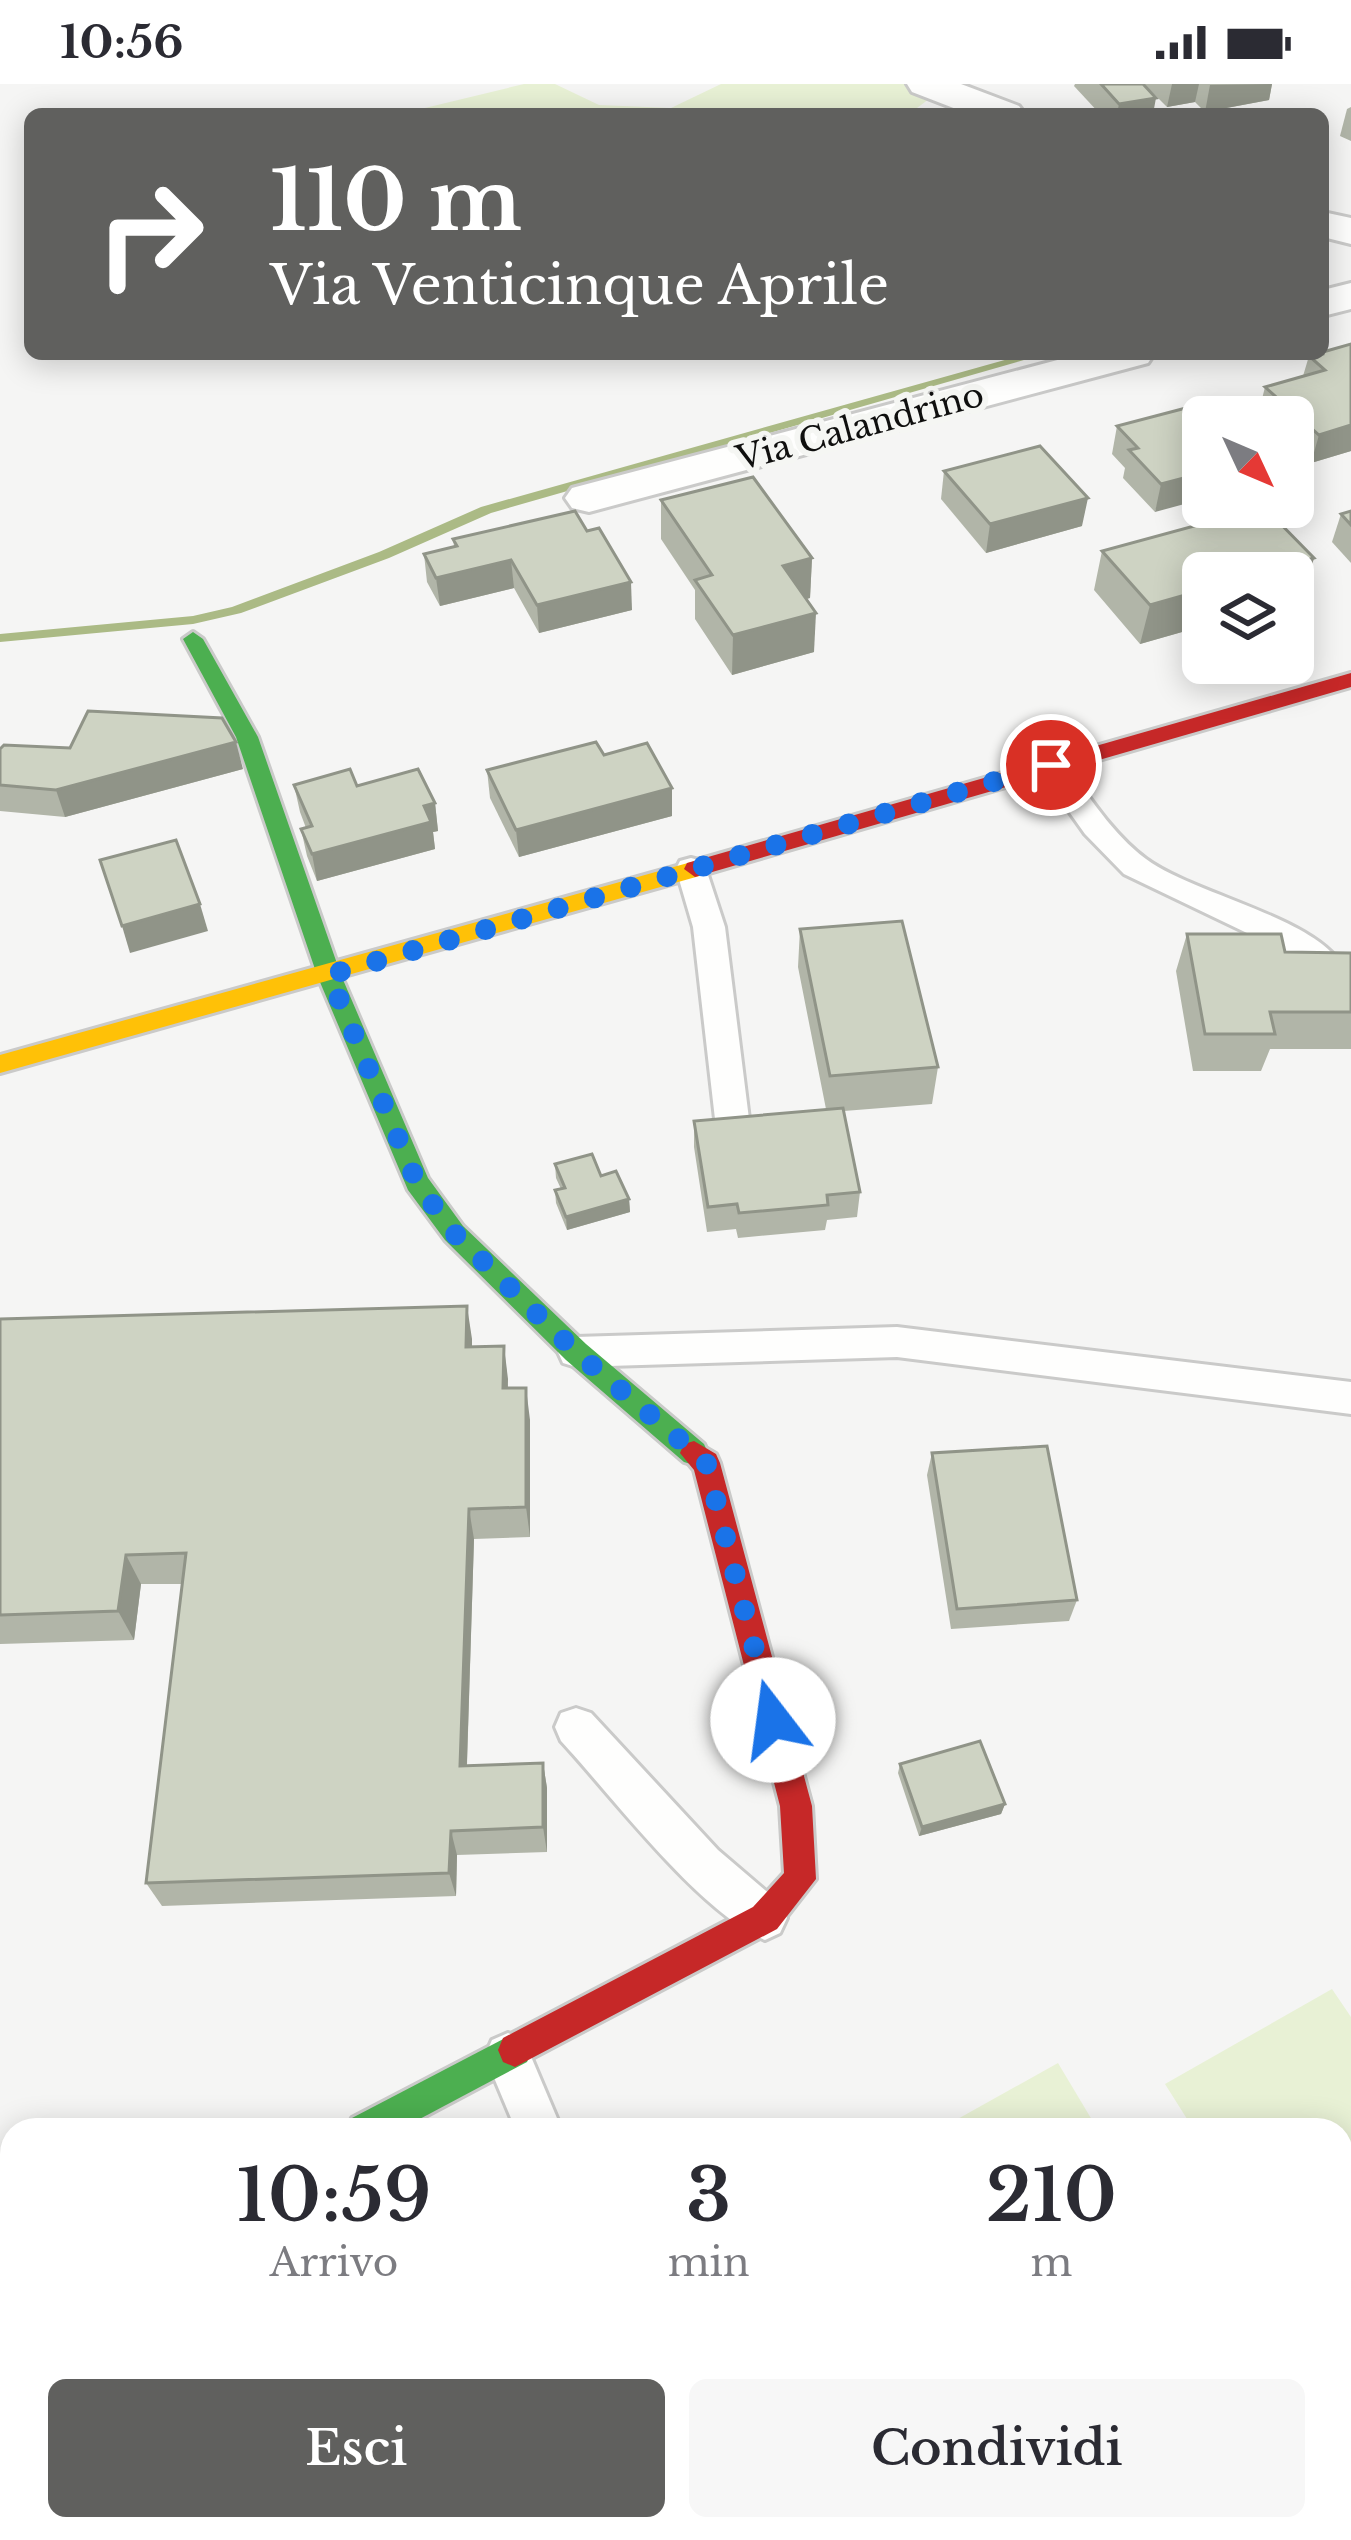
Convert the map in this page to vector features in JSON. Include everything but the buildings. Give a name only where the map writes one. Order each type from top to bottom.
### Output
[{"type":"street","points":[[926,84],[989,108]]},
{"type":"street","name":"Via Calandrino","points":[[589,498],[1109,360]]},
{"type":"street","points":[[193,639],[247,737],[329,975],[417,1183],[454,1233],[576,1352],[706,1462],[796,1806],[800,1879],[765,1918],[387,2118]]},
{"type":"street","points":[[0,1064],[329,975],[1351,680]]},
{"type":"lane","points":[[1051,765],[1106,840],[1150,876],[1246,915],[1299,943],[1327,968]]},
{"type":"lane","points":[[691,869],[709,927],[732,1119]]},
{"type":"lane","points":[[576,1352],[897,1342],[1351,1398]]},
{"type":"lane","points":[[576,1727],[703,1865],[765,1918]]},
{"type":"lane","points":[[508,2056],[534,2118]]},
{"type":"green space","points":[[524,84],[555,84],[599,105],[671,108],[425,108]]},
{"type":"green space","points":[[721,84],[949,84],[917,108],[671,108]]},
{"type":"green space","points":[[1332,1989],[1351,2017],[1351,2118],[1186,2118],[1165,2084]]},
{"type":"green space","points":[[1058,2063],[1091,2118],[959,2118]]},
{"type":"waterway","points":[[0,638],[193,620],[236,610],[384,555],[486,510],[1018,360]]},
{"type":"traffic: fast","points":[[193,639],[247,737],[329,975],[417,1183],[454,1233],[576,1352],[694,1453]]},
{"type":"traffic: fast","points":[[387,2118],[515,2050]]},
{"type":"traffic: slow","points":[[0,1064],[695,869]]},
{"type":"traffic: jam","points":[[695,869],[1351,680]]},
{"type":"traffic: jam","points":[[515,2050],[765,1918],[800,1879],[796,1806],[706,1463],[694,1453]]},
{"type":"route","points":[[773,1720],[706,1462],[576,1352],[454,1233],[417,1183],[329,975],[1051,765]]}]
